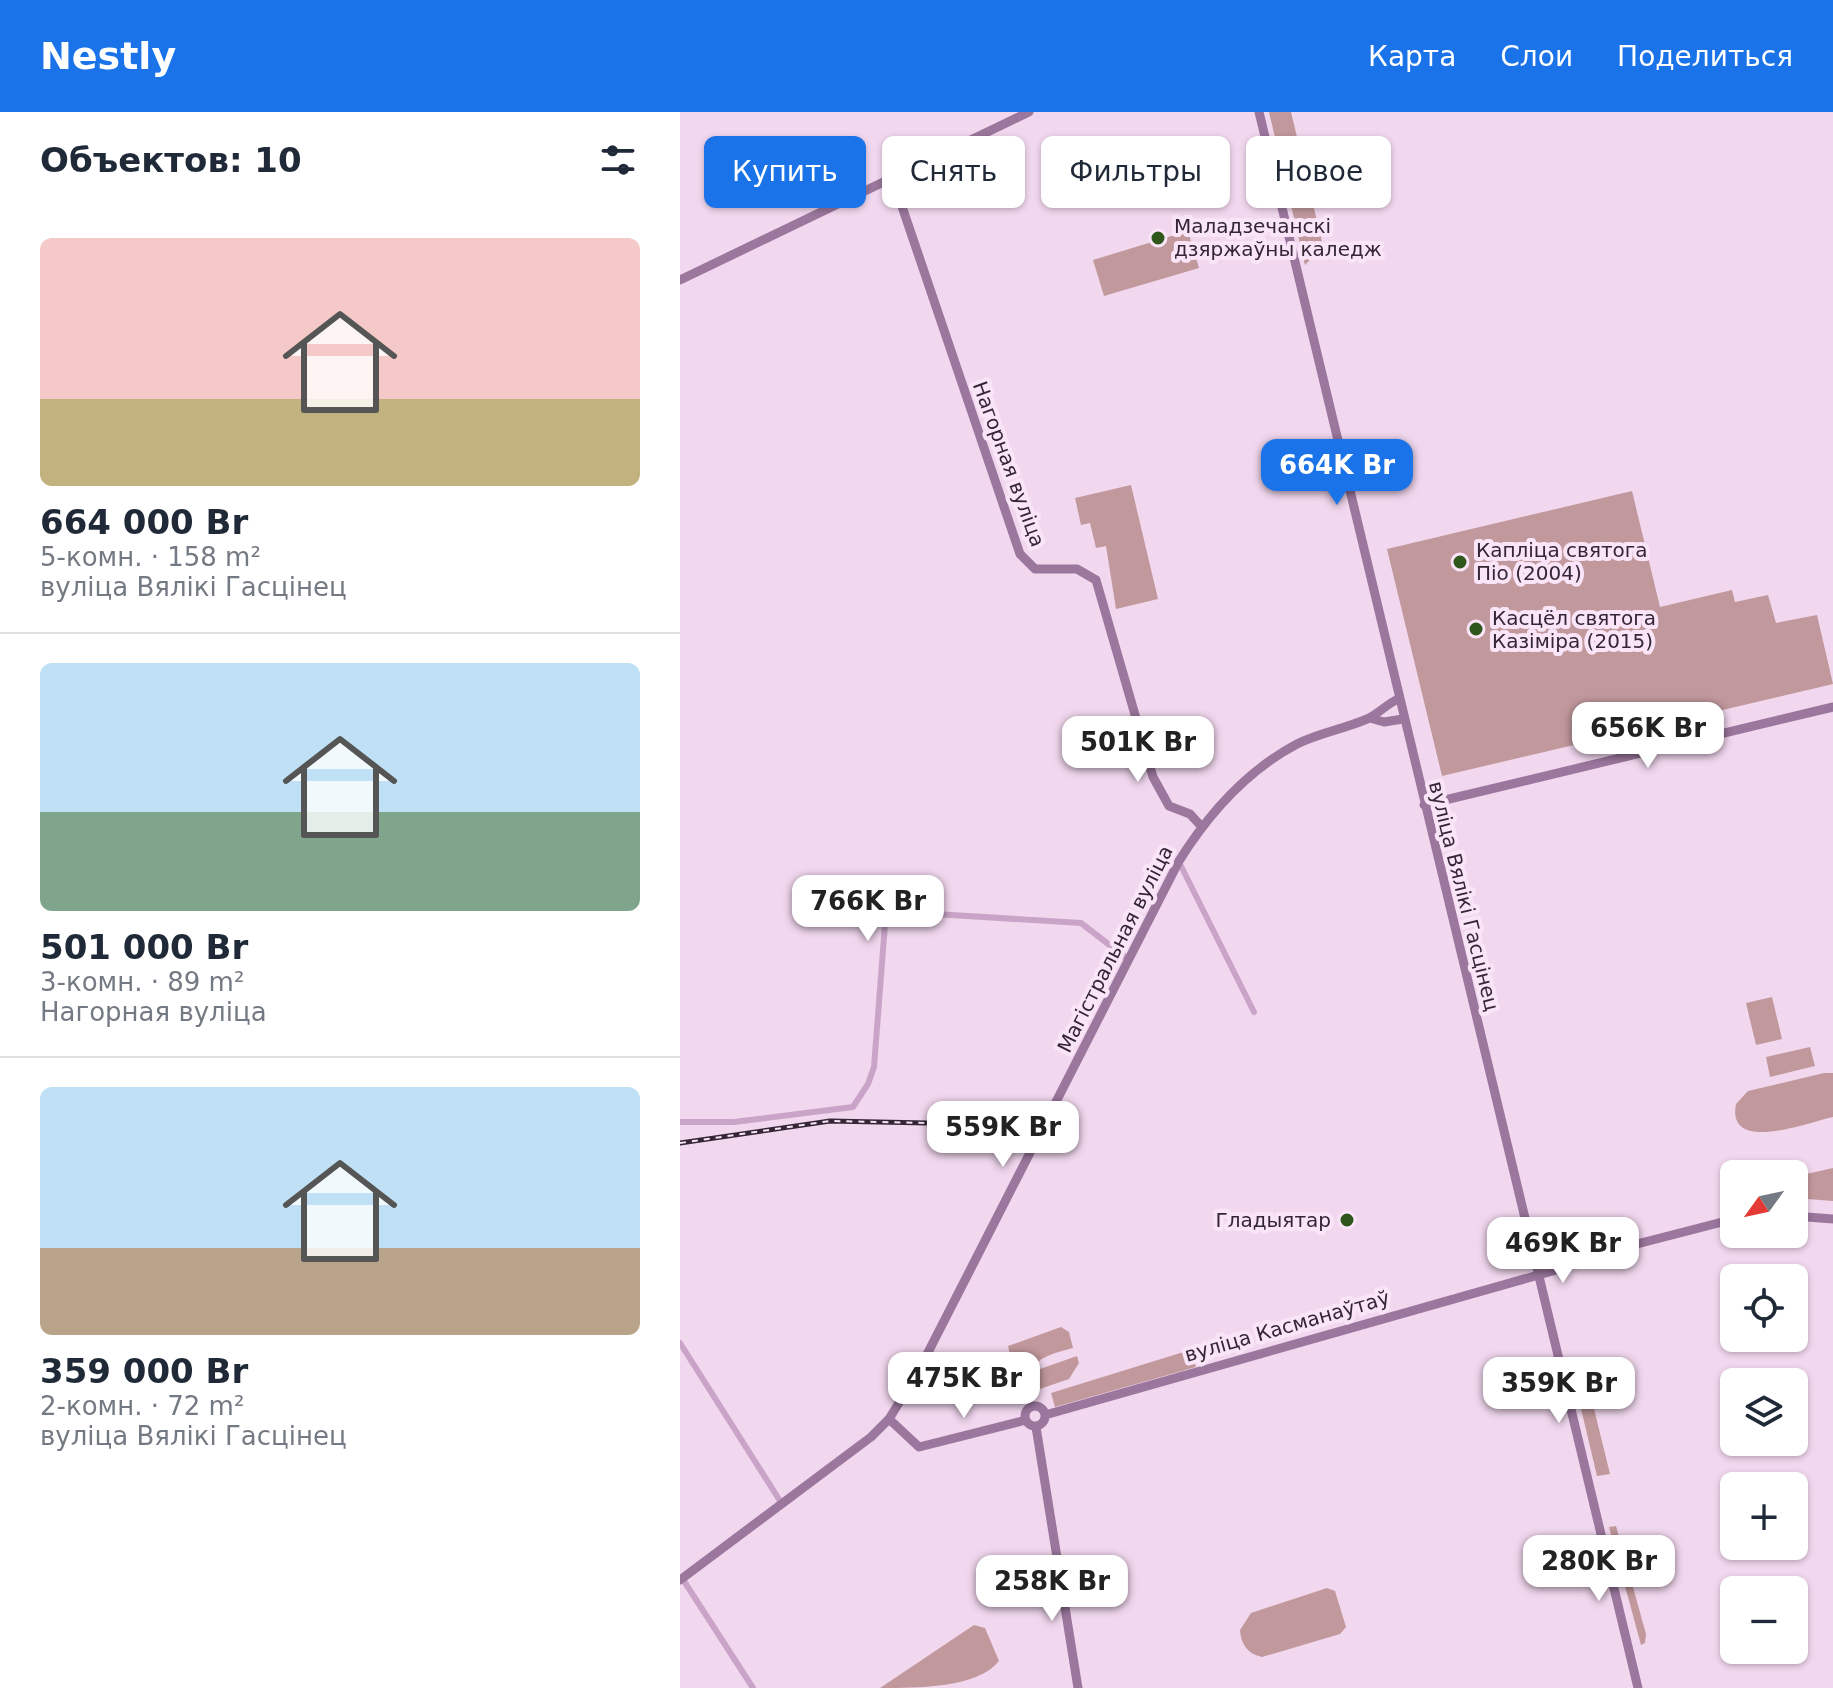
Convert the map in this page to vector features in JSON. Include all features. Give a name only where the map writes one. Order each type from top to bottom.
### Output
[{"type":"main road","points":[[981,136],[1029,112]]},
{"type":"main road","name":"вуліца Вялікі Гасцінец","points":[[1259,112],[1638,1688]]},
{"type":"main road","points":[[680,280],[882,185]]},
{"type":"main road","name":"Нагорная вуліца","points":[[903,208],[1020,554],[1035,569],[1077,569],[1096,580],[1153,777],[1169,806],[1190,814],[1201,826]]},
{"type":"main road","points":[[1370,718],[1398,699]]},
{"type":"main road","points":[[1424,805],[1833,707]]},
{"type":"main road","points":[[1370,718],[1384,722],[1403,719]]},
{"type":"main road","name":"Магістральная вуліца","points":[[681,1579],[871,1437],[889,1419],[918,1372],[1179,861],[1201,826],[1234,791],[1271,760],[1312,737],[1370,718]]},
{"type":"main road","points":[[1808,1217],[1833,1219]]},
{"type":"main road","name":"вуліца Касманаўтаў","points":[[1045,1415],[1575,1260],[1720,1223]]},
{"type":"main road","points":[[1026,1420],[1026,1412],[1033,1406],[1040,1407],[1045,1415],[1043,1422],[1036,1427]]},
{"type":"main road","points":[[889,1419],[919,1447],[1026,1420],[1036,1427],[1078,1688]]},
{"type":"street","points":[[1179,861],[1254,1012]]},
{"type":"street","points":[[680,1122],[734,1122],[853,1107],[868,1084],[874,1067],[886,911],[1081,923],[1129,960]]},
{"type":"street","points":[[680,1343],[782,1504]]},
{"type":"street","points":[[681,1579],[753,1688]]},
{"type":"shaded area","points":[[1269,112],[1291,112],[1297,136],[1275,136]]},
{"type":"shaded area","points":[[1292,208],[1314,208],[1323,246],[1305,265]]},
{"type":"shaded area","points":[[1188,231],[1199,268],[1104,296],[1093,260]]},
{"type":"shaded area","points":[[1131,485],[1158,599],[1116,609],[1106,546],[1096,548],[1090,523],[1081,525],[1075,498]]},
{"type":"shaded area","points":[[1632,491],[1660,607],[1732,590],[1735,602],[1768,595],[1776,623],[1817,615],[1833,684],[1442,776],[1387,549]]},
{"type":"shaded area","points":[[1772,997],[1782,1039],[1756,1045],[1746,1003]]},
{"type":"shaded area","points":[[1810,1047],[1815,1066],[1770,1077],[1766,1057]]},
{"type":"shaded area","points":[[1833,1073],[1833,1117],[1772,1132],[1744,1128],[1736,1119],[1736,1104],[1748,1091]]},
{"type":"shaded area","points":[[1833,1168],[1833,1201],[1808,1199],[1808,1174]]},
{"type":"shaded area","points":[[1061,1327],[1069,1332],[1073,1348],[1040,1360],[1031,1371],[1028,1390],[1018,1393],[1008,1346]]},
{"type":"shaded area","points":[[1190,1350],[1196,1367],[1055,1407],[1051,1393]]},
{"type":"shaded area","points":[[1077,1356],[1079,1363],[1069,1379],[1037,1390],[1040,1369]]},
{"type":"shaded area","points":[[1569,1358],[1587,1380],[1610,1474],[1597,1476]]},
{"type":"shaded area","points":[[1616,1526],[1646,1634],[1645,1643],[1641,1645],[1609,1527]]},
{"type":"shaded area","points":[[1327,1588],[1335,1591],[1346,1627],[1340,1634],[1262,1657],[1246,1648],[1240,1630],[1251,1613]]},
{"type":"shaded area","points":[[974,1625],[985,1628],[999,1661],[989,1670],[977,1677],[946,1685],[880,1688]]},
{"type":"railway","points":[[945,1113],[978,1111]]},
{"type":"railway","points":[[680,1143],[830,1121],[976,1124]]},
{"type":"place","name":"Маладзечанскі дзяржаўны каледж","points":[[1158,238]]},
{"type":"place","name":"Капліца святога Піо (2004)","points":[[1460,562]]},
{"type":"place","name":"Касцёл святога Казіміра (2015)","points":[[1476,629]]},
{"type":"place","name":"Гладыятар","points":[[1347,1220]]}]
